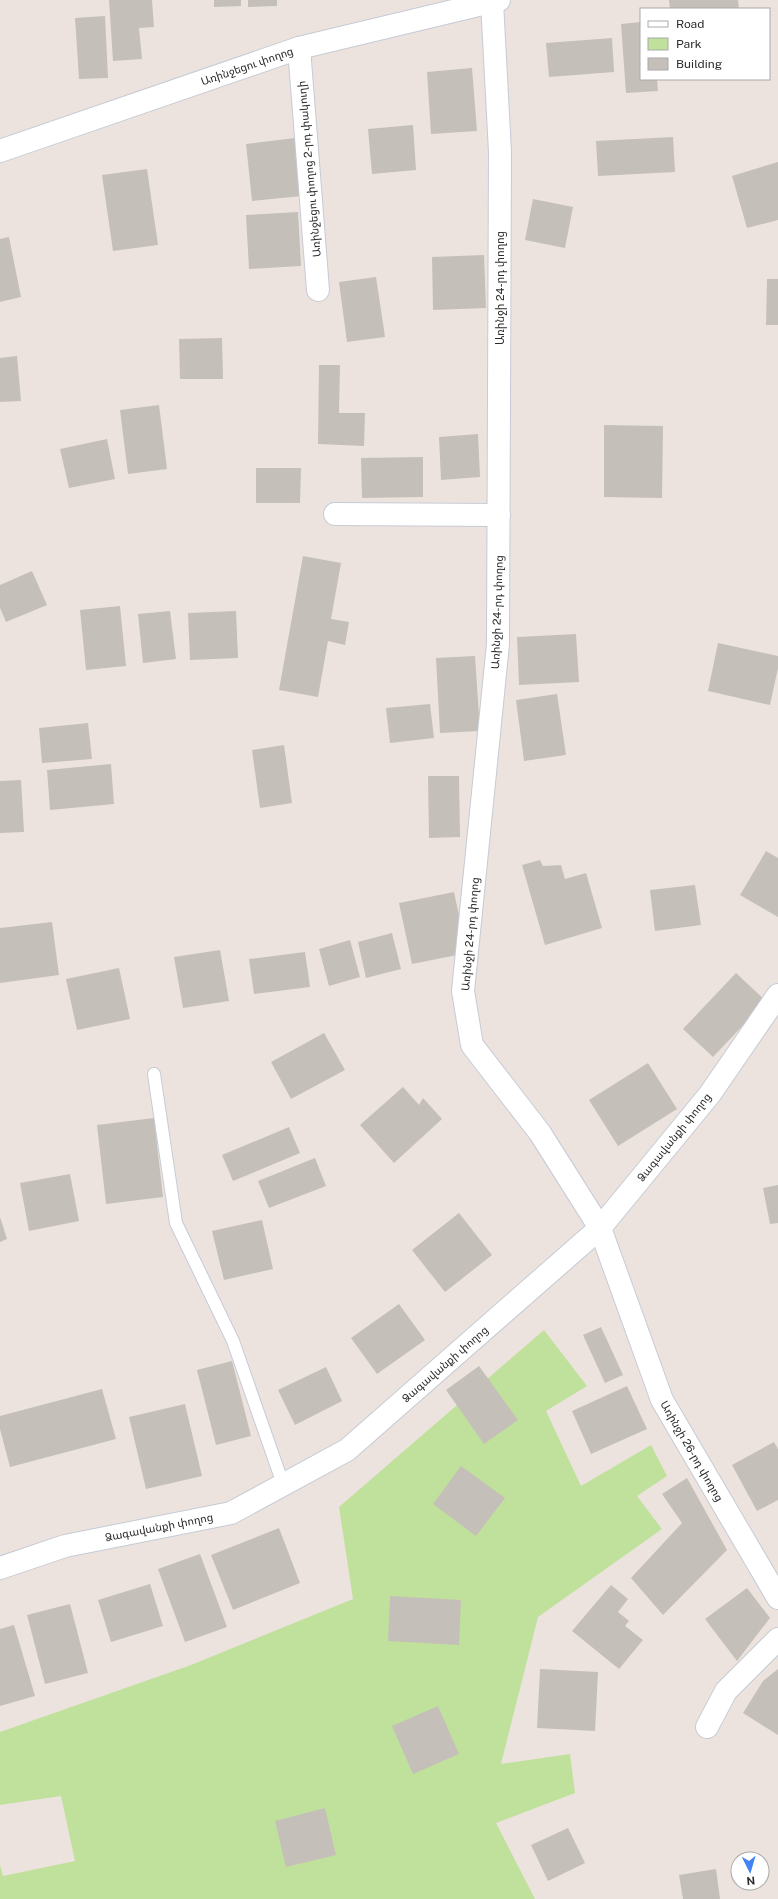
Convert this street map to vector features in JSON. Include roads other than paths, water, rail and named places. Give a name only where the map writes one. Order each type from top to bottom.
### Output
[{"type":"street","name":"Առինջեցու փողոց","points":[[0,151],[299,48],[496,1]]},
{"type":"street","name":"Առինջի 24-րդ փողոց","points":[[496,1],[500,152],[498,644],[463,991],[472,1045],[540,1133],[600,1228]]},
{"type":"street","name":"Առինջեցու փողոց 2-րդ փակուղի","points":[[299,48],[318,290]]},
{"type":"street","points":[[335,514],[498,515]]},
{"type":"street","name":"Ձագավանքի փողոց","points":[[0,1568],[65,1546],[231,1513],[347,1450],[600,1228],[710,1094],[778,994]]},
{"type":"street","name":"Առինջի 26-րդ փողոց","points":[[600,1228],[662,1400],[778,1598]]},
{"type":"street","points":[[707,1727],[726,1691],[778,1639]]},
{"type":"lane","points":[[154,1074],[176,1222],[233,1341],[283,1484]]}]
